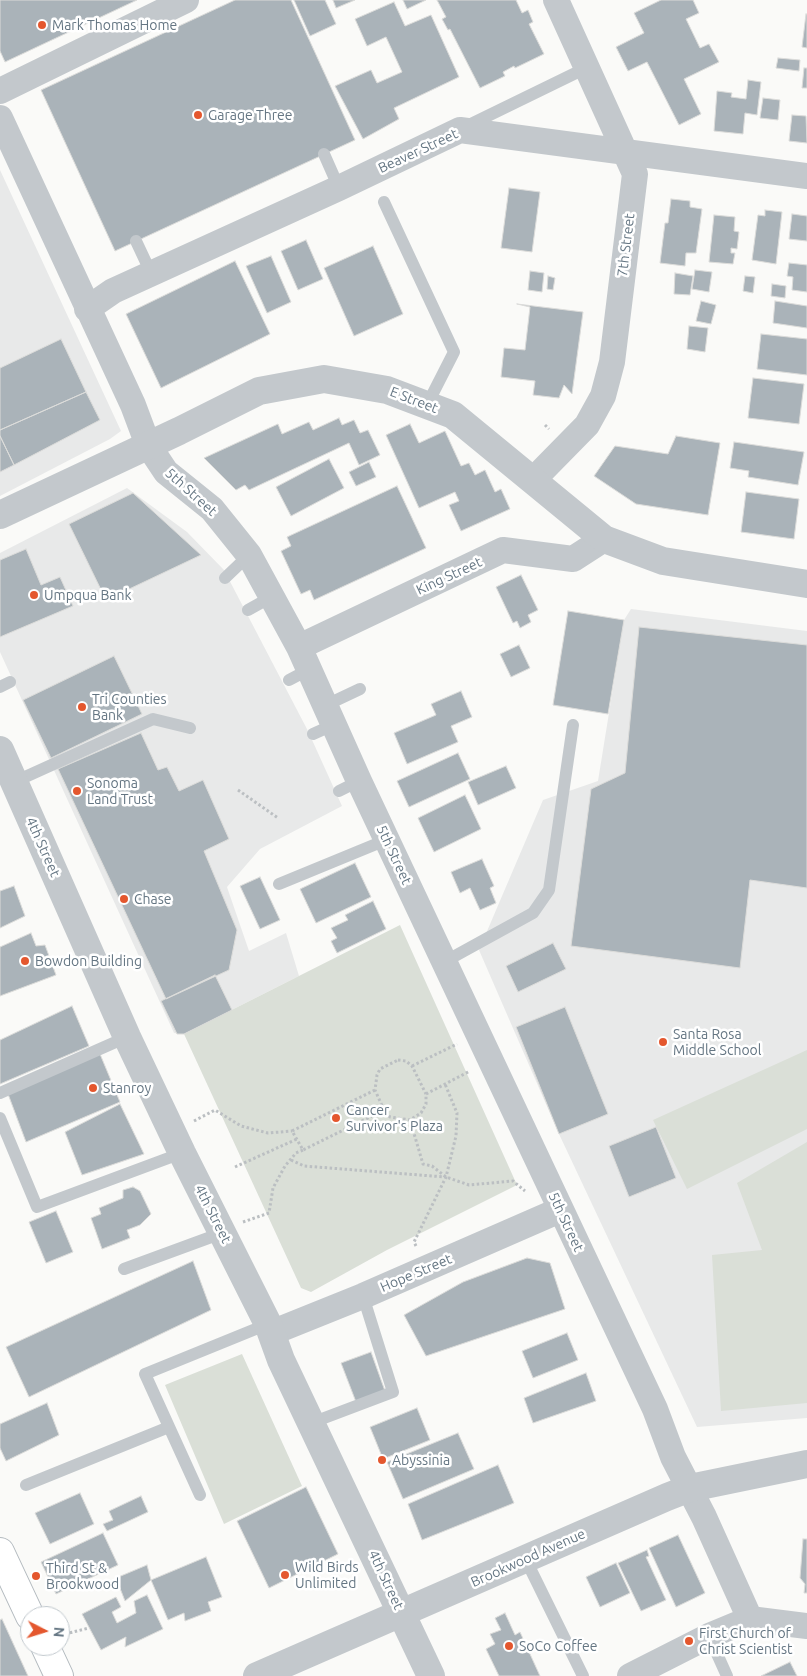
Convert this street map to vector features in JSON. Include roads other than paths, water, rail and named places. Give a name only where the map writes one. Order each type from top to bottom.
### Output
[{"type":"main road","points":[[0,1552],[25,1606]]},
{"type":"main road","points":[[57,1656],[59,1676]]},
{"type":"street","points":[[0,90],[186,0]]},
{"type":"street","name":"7th Street","points":[[533,480],[587,425],[603,396],[612,362],[635,174],[556,0]]},
{"type":"street","name":"5th Street","points":[[0,118],[133,405],[148,445],[166,472],[212,509],[249,555],[273,596],[299,666],[349,786],[386,840],[478,1033],[750,1619]]},
{"type":"street","name":"Beaver Street","points":[[88,308],[113,291],[339,188],[460,130],[624,150],[807,176]]},
{"type":"street","name":"E Street","points":[[0,515],[259,391],[324,379],[387,390],[453,415],[604,539],[663,561],[807,584]]},
{"type":"street","name":"King Street","points":[[299,666],[503,550],[572,559],[604,539]]},
{"type":"street","name":"4th Street","points":[[0,750],[127,1037],[270,1329],[311,1423],[431,1676]]},
{"type":"street","name":"Hope Street","points":[[270,1329],[363,1296],[560,1210]]},
{"type":"street","name":"Brookwood Avenue","points":[[257,1676],[402,1615],[690,1488],[807,1464]]},
{"type":"street","points":[[630,1676],[709,1636],[750,1619],[807,1626]]},
{"type":"lane","points":[[460,130],[586,68]]},
{"type":"lane","points":[[324,154],[339,188]]},
{"type":"lane","points":[[384,202],[454,352],[427,405]]},
{"type":"lane","points":[[136,241],[151,273]]},
{"type":"lane","points":[[225,578],[249,555]]},
{"type":"lane","points":[[248,610],[273,596]]},
{"type":"lane","points":[[323,722],[360,689]]},
{"type":"lane","points":[[14,782],[154,719],[190,728]]},
{"type":"lane","points":[[444,962],[533,913],[549,890],[573,725]]},
{"type":"lane","points":[[279,884],[386,840]]},
{"type":"lane","points":[[0,1093],[127,1037]]},
{"type":"lane","points":[[0,1118],[37,1208],[177,1142]]},
{"type":"lane","points":[[124,1269],[222,1233]]},
{"type":"lane","points":[[311,1423],[393,1392],[363,1296]]},
{"type":"lane","points":[[200,1495],[145,1374],[270,1329]]},
{"type":"lane","points":[[26,1485],[169,1427]]},
{"type":"lane","points":[[526,1560],[583,1676]]},
{"type":"lane","points":[[709,1636],[727,1676]]},
{"type":"place","name":"Mark Thomas Home","points":[[42,25]]},
{"type":"place","name":"Garage Three","points":[[198,115]]},
{"type":"place","name":"Umpqua Bank","points":[[34,595]]},
{"type":"place","name":"Tri Counties Bank","points":[[82,707]]},
{"type":"place","name":"Sonoma Land Trust","points":[[77,791]]},
{"type":"place","name":"Chase","points":[[124,899]]},
{"type":"place","name":"Bowdon Building","points":[[25,961]]},
{"type":"place","name":"Santa Rosa Middle School","points":[[663,1042]]},
{"type":"place","name":"Stanroy","points":[[93,1088]]},
{"type":"place","name":"Cancer Survivor's Plaza","points":[[336,1118]]},
{"type":"place","name":"Abyssinia","points":[[382,1460]]},
{"type":"place","name":"Wild Birds Unlimited","points":[[285,1575]]},
{"type":"place","name":"Third St & Brookwood","points":[[36,1576]]},
{"type":"place","name":"First Church of Christ Scientist","points":[[689,1641]]},
{"type":"place","name":"SoCo Coffee","points":[[509,1646]]}]
